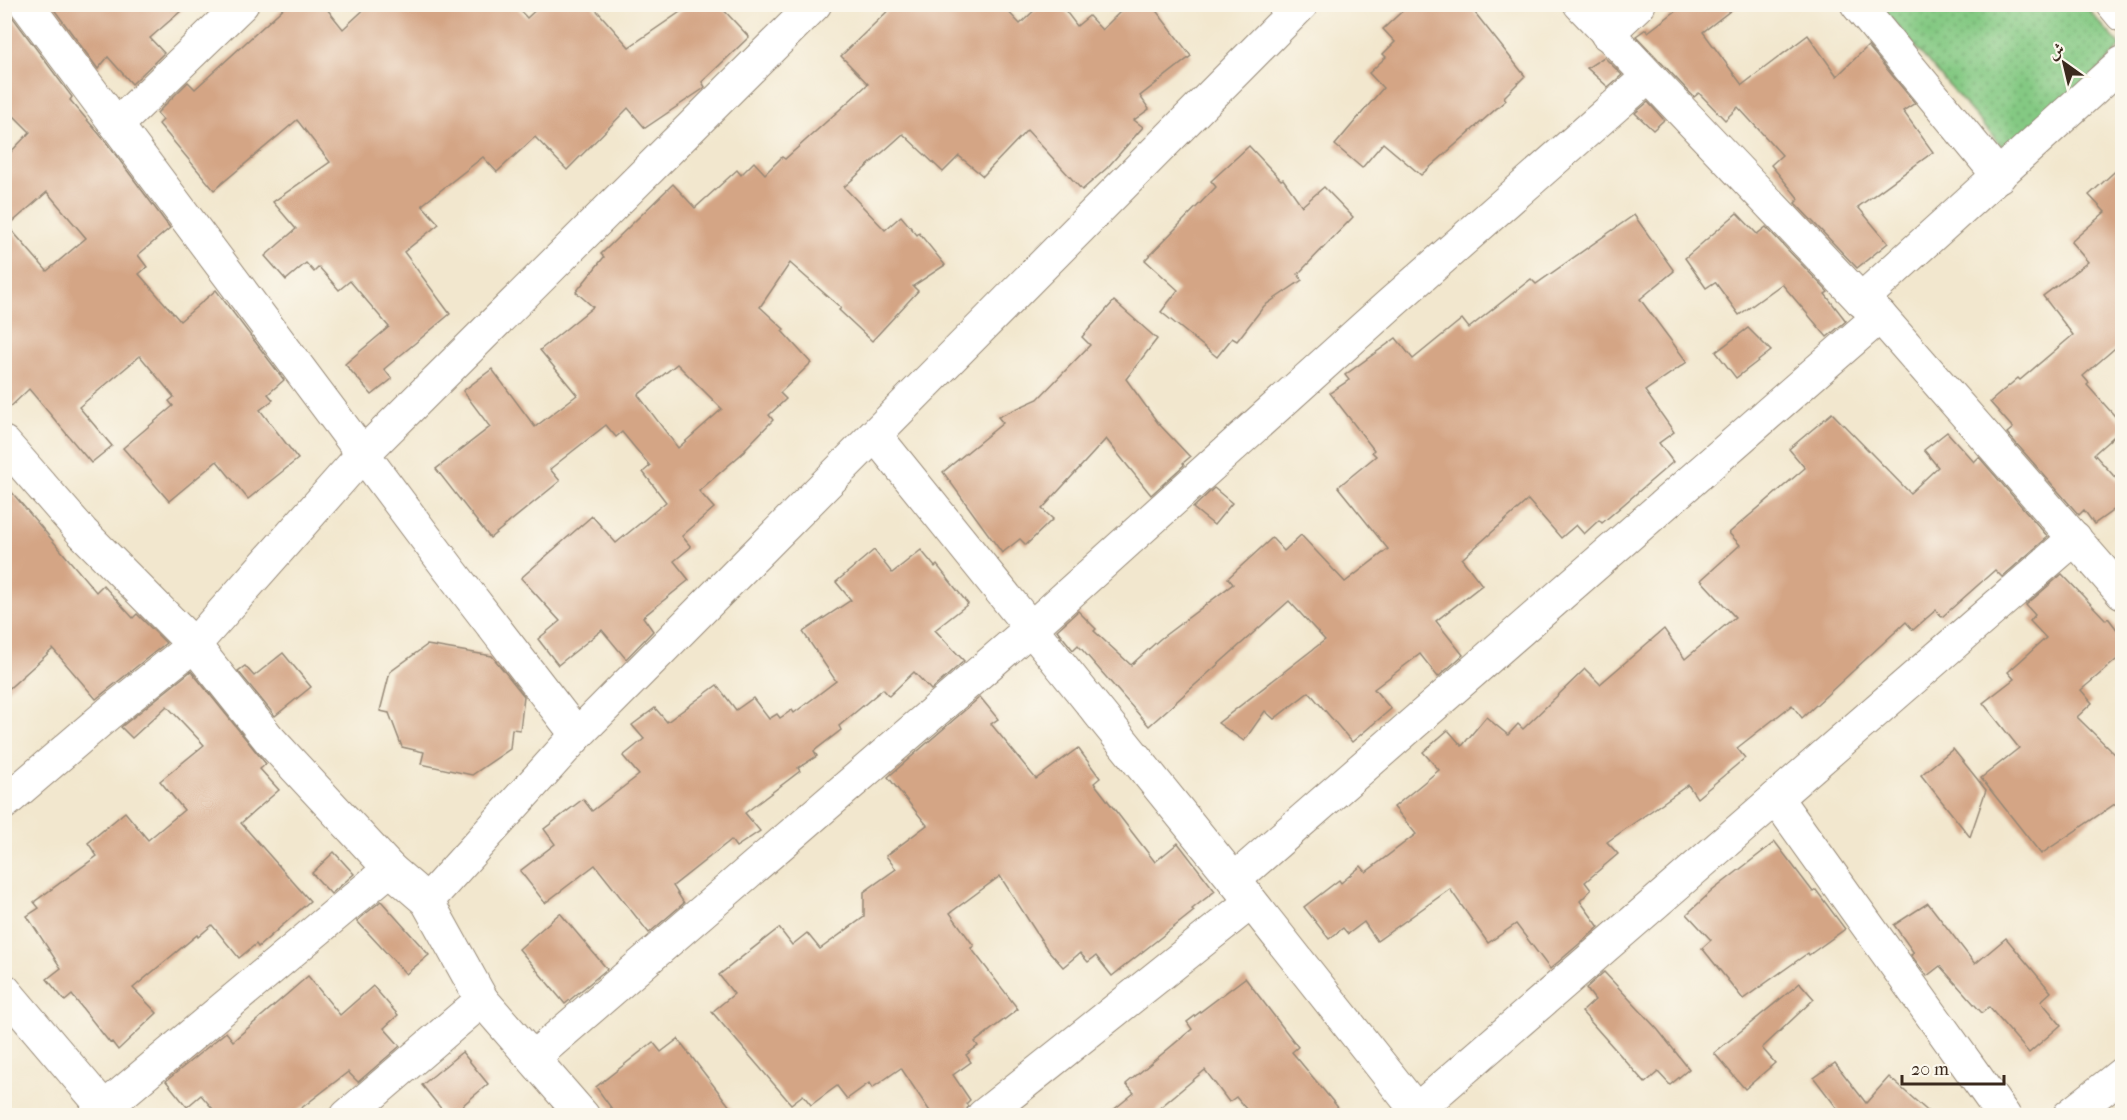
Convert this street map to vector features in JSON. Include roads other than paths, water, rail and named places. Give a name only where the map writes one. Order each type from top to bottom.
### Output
[{"type":"street","points":[[26,4],[577,735]]},
{"type":"street","points":[[117,125],[242,4]]},
{"type":"street","points":[[4,803],[109,713],[194,645],[363,454],[815,4]]},
{"type":"street","points":[[427,901],[577,735],[1302,4]]},
{"type":"street","points":[[1581,4],[1607,34],[1870,308],[2075,538],[2116,571]]},
{"type":"street","points":[[1607,34],[1639,4]]},
{"type":"street","points":[[1857,4],[1999,176]]},
{"type":"street","points":[[2113,4],[2122,15]]},
{"type":"street","points":[[983,1116],[1242,891],[1870,308],[1999,176],[2122,63]]},
{"type":"street","points":[[534,1057],[1030,629],[1387,307],[1648,77]]},
{"type":"street","points":[[875,435],[1242,891],[1416,1114],[2075,538]]},
{"type":"street","points":[[4,443],[82,532],[194,645],[269,739],[390,869],[427,901],[482,1000],[583,1116]]},
{"type":"street","points":[[1776,798],[2004,1116]]},
{"type":"street","points":[[4,990],[103,1113],[390,869]]},
{"type":"street","points":[[347,1116],[482,1000]]},
{"type":"street","points":[[2069,1116],[2122,1074]]}]
